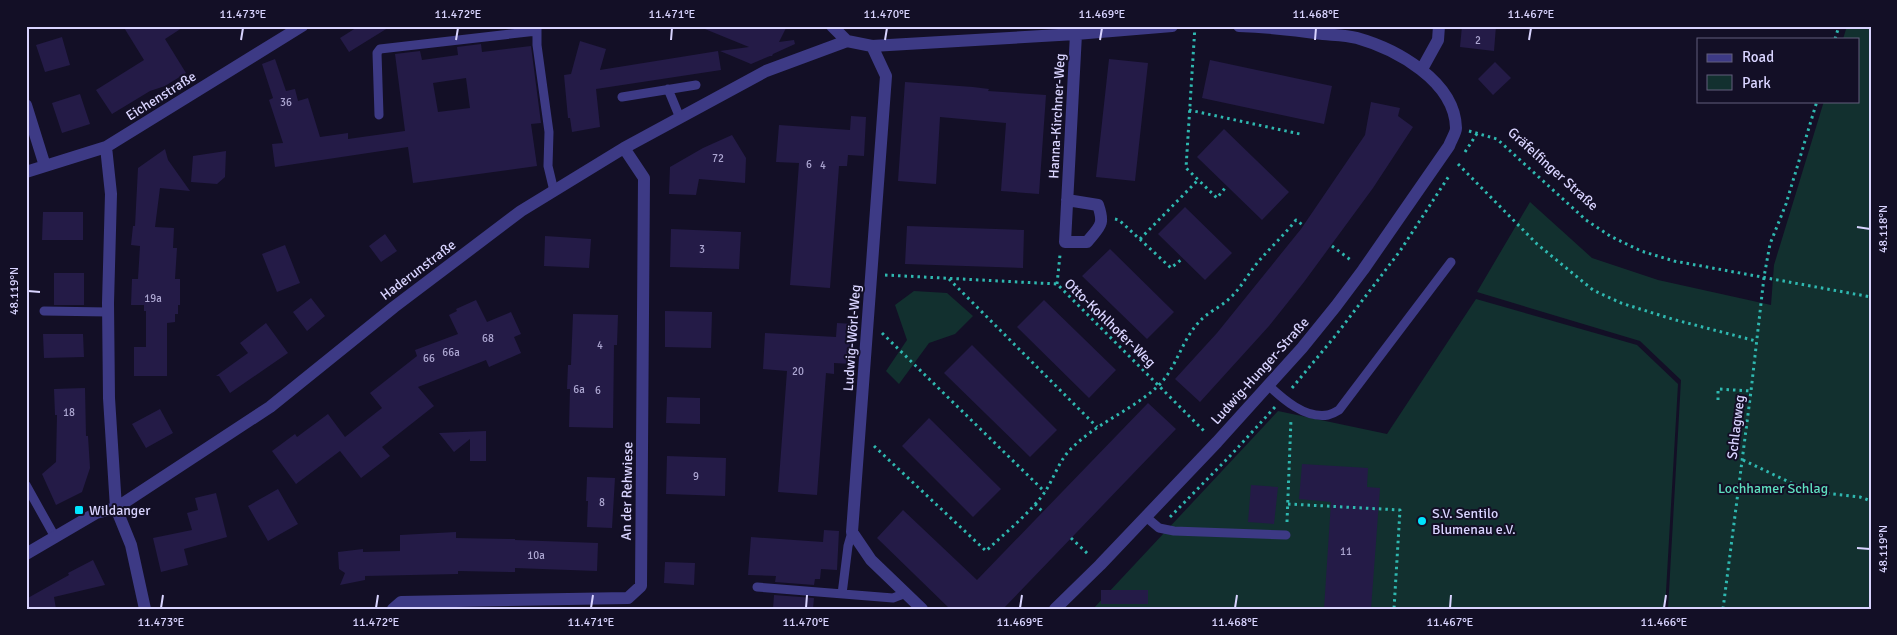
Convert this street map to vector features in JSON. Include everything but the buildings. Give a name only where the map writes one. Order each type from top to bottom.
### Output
[{"type":"street","name":"Eichenstraße","points":[[26,172],[106,147],[302,26]]},
{"type":"street","points":[[832,26],[846,41],[872,46],[1076,34],[1172,26]]},
{"type":"street","points":[[1239,26],[1271,27],[1356,38],[1390,51],[1422,69],[1443,93],[1454,117],[1456,130]]},
{"type":"street","points":[[1422,69],[1438,40],[1439,26]]},
{"type":"street","name":"Hanna-Kirchner-Weg","points":[[1065,242],[1076,34]]},
{"type":"street","name":"Haderunstraße","points":[[26,554],[96,513],[116,508],[270,407],[394,307],[521,211],[624,148],[766,71],[846,41]]},
{"type":"street","name":"Ludwig-Wörl-Weg","points":[[852,532],[886,76],[872,46]]},
{"type":"street","points":[[26,105],[45,166]]},
{"type":"street","name":"Ludwig-Hunger-Straße","points":[[1056,609],[1217,442],[1336,306],[1449,146],[1456,130]]},
{"type":"street","points":[[106,147],[111,194],[108,312],[109,398],[116,508],[131,545],[145,609]]},
{"type":"street","name":"An der Rehwiese","points":[[393,609],[401,602],[628,598],[641,586],[644,178],[624,148]]},
{"type":"street","points":[[1065,242],[1087,242],[1101,225],[1102,217],[1098,205],[1067,200]]},
{"type":"street","points":[[852,532],[871,560],[922,609]]},
{"type":"lane","points":[[379,115],[377,53],[380,50],[537,29],[537,45],[549,132],[548,166],[554,191]]},
{"type":"lane","points":[[622,97],[696,85]]},
{"type":"lane","points":[[668,89],[680,118]]},
{"type":"lane","points":[[1268,385],[1292,406],[1312,414],[1327,415],[1339,410],[1451,262]]},
{"type":"lane","points":[[44,311],[108,312]]},
{"type":"lane","points":[[26,485],[55,537]]},
{"type":"lane","points":[[1146,517],[1159,528],[1174,532],[1286,535]]},
{"type":"lane","points":[[842,594],[848,546],[852,532]]},
{"type":"lane","points":[[757,587],[892,598],[906,593]]},
{"type":"path","points":[[1195,26],[1186,168],[1217,198],[1225,188]]},
{"type":"path","points":[[1835,38],[1839,26]]},
{"type":"path","name":"Schlagweg","points":[[1723,609],[1743,460],[1764,277],[1770,244],[1786,204],[1817,102]]},
{"type":"path","points":[[1189,110],[1300,134]]},
{"type":"path","name":"Gräfelfinger Straße","points":[[1456,130],[1478,132],[1497,139],[1586,220],[1610,236],[1641,250],[1674,261],[1871,297]]},
{"type":"path","points":[[1458,164],[1537,244],[1593,290],[1621,303],[1756,341]]},
{"type":"path","points":[[1140,239],[1198,180]]},
{"type":"path","points":[[1102,217],[1118,220],[1171,268],[1182,259]]},
{"type":"path","points":[[860,433],[986,551],[1045,492],[1071,448],[1097,427],[1136,403],[1158,385],[1171,370],[1192,331],[1200,321],[1229,299],[1256,264],[1280,240],[1296,220],[1304,226]]},
{"type":"path","points":[[1057,284],[1060,253],[1065,242]]},
{"type":"path","points":[[1332,246],[1363,270]]},
{"type":"path","name":"Otto-Kohlhofer-Weg","points":[[872,274],[1057,284],[1202,430],[1217,442]]},
{"type":"path","points":[[948,278],[1097,427]]},
{"type":"path","points":[[869,320],[1045,492]]},
{"type":"path","points":[[1718,400],[1718,389],[1751,391]]},
{"type":"path","points":[[1286,535],[1292,406]]},
{"type":"path","points":[[1743,460],[1808,491],[1860,497],[1871,501]]},
{"type":"path","points":[[1035,504],[1043,512]]},
{"type":"path","points":[[1288,504],[1400,510],[1394,609]]},
{"type":"path","points":[[1071,538],[1100,565]]},
{"type":"green space","name":"Lochhamer Schlag","points":[[1847,26],[1871,26],[1871,609],[1668,609],[1681,380],[1640,341],[1477,292],[1530,202],[1592,258],[1658,280],[1771,305],[1774,265],[1824,102],[1860,102],[1860,38],[1843,38]]},
{"type":"green space","points":[[914,291],[947,293],[973,316],[955,334],[929,343],[899,384],[886,371],[907,340],[895,305]]},
{"type":"green space","name":"S.V. Sentilo Blumenau e.V.","points":[[1476,299],[1637,345],[1678,384],[1665,609],[1093,609],[1278,411],[1387,434]]},
{"type":"place","name":"Wildanger","points":[[79,510]]},
{"type":"place","name":"S.V. Sentilo Blumenau e.V.","points":[[1422,521]]}]
